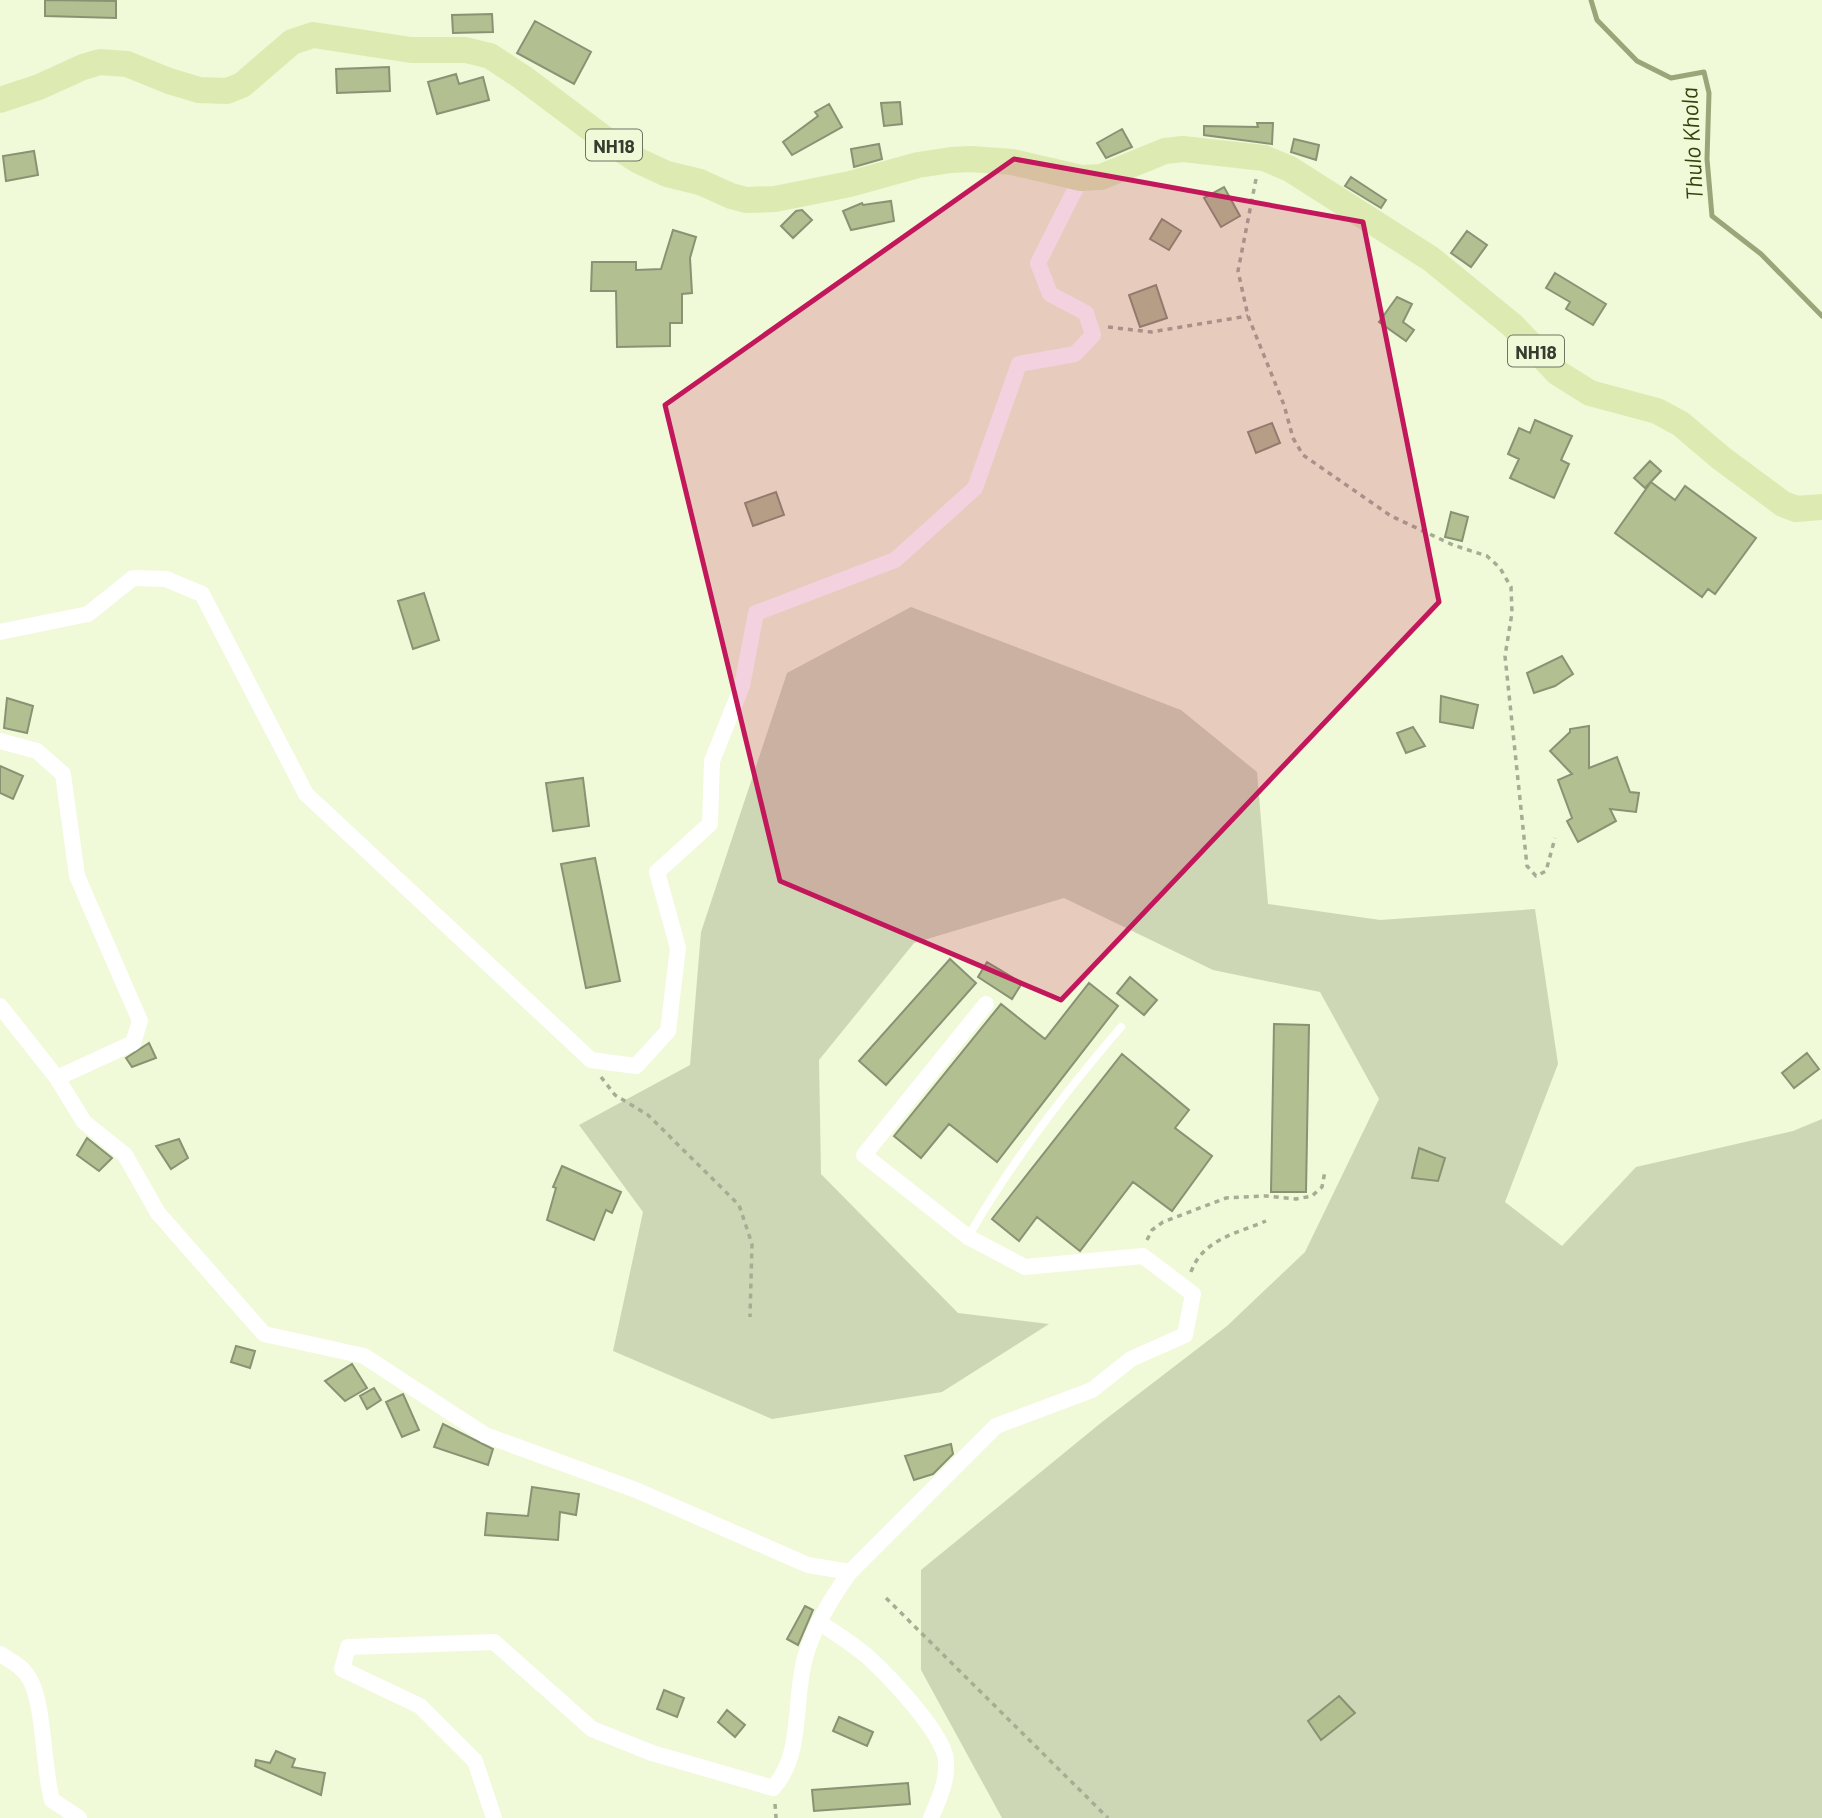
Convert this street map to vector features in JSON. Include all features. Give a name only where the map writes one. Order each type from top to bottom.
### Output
[{"type":"main road","name":"NH18","points":[[0,100],[39,87],[83,67],[113,62],[127,64],[199,90],[227,91],[242,85],[292,42],[313,35],[411,50],[466,50],[490,56],[639,161],[667,174],[700,182],[746,200],[775,199],[850,184],[918,165],[971,159],[1012,162],[1081,178],[1101,177],[1165,151],[1183,149],[1264,158],[1290,169],[1431,258],[1512,325],[1558,373],[1590,393],[1657,411],[1681,424],[1783,504],[1796,509],[1822,507]]},
{"type":"street","points":[[0,632],[88,614],[133,578],[166,579],[202,594],[306,794],[591,1060],[636,1066],[668,1031],[678,948],[657,873],[710,824],[712,761],[742,686],[756,613],[895,560],[975,488],[1020,364],[1075,354],[1093,335],[1086,313],[1051,294],[1038,263],[1081,178]]},
{"type":"street","points":[[0,741],[37,751],[63,774],[78,876],[140,1021],[132,1042],[57,1078]]},
{"type":"street","points":[[494,1818],[475,1761],[419,1706],[342,1668],[348,1647],[494,1642],[592,1729],[652,1753],[773,1788],[781,1779],[794,1741],[804,1661],[819,1622],[833,1595],[850,1572],[996,1426],[1092,1390],[1131,1359],[1185,1335],[1193,1294],[1143,1256],[1025,1267],[968,1237],[864,1155],[986,1004]]},
{"type":"street","points":[[0,1006],[57,1078],[84,1122],[125,1156],[158,1213],[264,1334],[364,1356],[485,1435],[636,1490],[808,1566],[850,1572]]},
{"type":"street","points":[[819,1622],[868,1657],[935,1734],[945,1756],[946,1774],[932,1818]]},
{"type":"street","points":[[0,1654],[18,1665],[30,1679],[37,1698],[46,1780],[52,1800],[79,1818]]},
{"type":"lane","points":[[968,1237],[994,1192],[1091,1062],[1121,1027]]},
{"type":"path","points":[[1264,158],[1256,178],[1238,271],[1248,317],[1284,405],[1293,438],[1303,455],[1391,516],[1453,545],[1487,555],[1500,568],[1511,587],[1513,613],[1505,656],[1527,866],[1536,876],[1546,871],[1555,838]]},
{"type":"path","points":[[1089,324],[1151,332],[1248,317]]},
{"type":"path","points":[[599,1075],[615,1095],[648,1115],[739,1205],[752,1244],[750,1317]]},
{"type":"path","points":[[1143,1256],[1152,1230],[1163,1222],[1226,1198],[1266,1196],[1296,1199],[1312,1196],[1322,1187],[1325,1171]]},
{"type":"path","points":[[1193,1294],[1196,1288],[1190,1272],[1198,1255],[1213,1244],[1266,1221]]},
{"type":"path","points":[[886,1598],[1108,1818]]},
{"type":"highlighted area","points":[[1014,159],[1363,222],[1439,602],[1061,1000],[780,881],[665,405]]},
{"type":"green space","points":[[911,607],[1181,710],[1257,772],[1268,904],[1380,920],[1535,909],[1558,1064],[1505,1202],[1562,1246],[1636,1167],[1793,1131],[1822,1119],[1822,1818],[1002,1818],[921,1670],[921,1570],[1102,1422],[1227,1326],[1305,1252],[1379,1099],[1320,992],[1213,970],[1064,898],[914,943],[819,1060],[821,1174],[958,1313],[1049,1324],[942,1392],[772,1419],[613,1351],[643,1212],[579,1125],[690,1065],[701,932],[787,673]]},
{"type":"building","points":[[45,0],[116,1],[116,18],[45,16]]},
{"type":"building","points":[[492,14],[493,32],[453,33],[452,15]]},
{"type":"building","points":[[535,21],[591,52],[574,84],[517,53]]},
{"type":"building","points":[[389,67],[390,91],[337,93],[336,69]]},
{"type":"building","points":[[456,74],[459,84],[483,77],[489,100],[437,114],[428,82]]},
{"type":"building","points":[[900,102],[902,124],[884,126],[881,103]]},
{"type":"building","points":[[829,104],[842,127],[792,155],[783,142],[818,116],[815,112]]},
{"type":"building","points":[[1257,123],[1273,123],[1272,144],[1204,135],[1204,126],[1258,127]]},
{"type":"building","points":[[1122,129],[1132,147],[1106,158],[1097,143]]},
{"type":"building","points":[[1294,139],[1319,145],[1316,160],[1291,152]]},
{"type":"building","points":[[879,144],[882,159],[854,167],[851,149]]},
{"type":"building","points":[[34,151],[38,175],[6,181],[3,156]]},
{"type":"building","points":[[1351,177],[1386,200],[1381,208],[1345,186]]},
{"type":"building","points":[[1224,187],[1240,216],[1221,227],[1204,198]]},
{"type":"building","points":[[891,201],[894,221],[851,230],[843,211],[862,203]]},
{"type":"building","points":[[802,210],[812,220],[793,238],[781,226],[796,211]]},
{"type":"building","points":[[1162,219],[1181,231],[1169,250],[1150,239]]},
{"type":"building","points":[[673,230],[696,237],[690,258],[692,293],[682,294],[682,323],[670,323],[670,346],[617,347],[616,291],[591,291],[592,262],[636,262],[636,270],[661,269]]},
{"type":"building","points":[[1467,231],[1487,245],[1471,267],[1451,253]]},
{"type":"building","points":[[1555,273],[1606,304],[1593,325],[1566,309],[1570,302],[1546,288]]},
{"type":"building","points":[[1156,285],[1167,318],[1140,327],[1129,295]]},
{"type":"building","points":[[1397,297],[1412,304],[1403,322],[1414,330],[1406,341],[1379,322]]},
{"type":"building","points":[[1535,420],[1572,436],[1561,460],[1569,464],[1554,498],[1510,478],[1519,459],[1508,454],[1519,428],[1530,433]]},
{"type":"building","points":[[1272,423],[1280,443],[1256,453],[1248,432]]},
{"type":"building","points":[[1650,461],[1661,471],[1645,488],[1634,478]]},
{"type":"building","points":[[1651,482],[1675,500],[1685,486],[1756,538],[1715,594],[1708,589],[1702,597],[1615,533]]},
{"type":"building","points":[[776,492],[784,515],[753,526],[745,503]]},
{"type":"building","points":[[1451,512],[1468,517],[1462,541],[1445,537]]},
{"type":"building","points":[[424,593],[439,640],[413,649],[398,601]]},
{"type":"building","points":[[1562,656],[1573,674],[1555,686],[1534,693],[1527,673]]},
{"type":"building","points":[[1441,696],[1478,705],[1473,728],[1440,722]]},
{"type":"building","points":[[7,698],[33,706],[27,733],[4,728]]},
{"type":"building","points":[[1589,726],[1589,768],[1617,757],[1630,792],[1639,793],[1636,812],[1610,809],[1616,821],[1578,842],[1567,821],[1572,818],[1558,780],[1572,774],[1550,751],[1570,729]]},
{"type":"building","points":[[1413,727],[1425,746],[1406,753],[1397,733]]},
{"type":"building","points":[[0,766],[23,776],[13,799],[0,793]]},
{"type":"building","points":[[583,778],[589,826],[553,831],[546,783]]},
{"type":"building","points":[[595,858],[620,981],[586,988],[561,864]]},
{"type":"building","points":[[950,959],[976,983],[886,1085],[859,1061]]},
{"type":"building","points":[[987,962],[1022,983],[1012,999],[978,977]]},
{"type":"building","points":[[1130,977],[1157,1000],[1144,1015],[1117,993]]},
{"type":"building","points":[[1089,983],[1118,1006],[997,1162],[949,1124],[921,1158],[894,1136],[1001,1004],[1045,1039]]},
{"type":"building","points":[[1274,1024],[1309,1025],[1306,1192],[1271,1192]]},
{"type":"building","points":[[149,1043],[156,1058],[132,1067],[126,1058]]},
{"type":"building","points":[[1807,1053],[1819,1069],[1794,1088],[1782,1073]]},
{"type":"building","points":[[1122,1054],[1189,1110],[1175,1128],[1212,1156],[1172,1211],[1133,1182],[1080,1251],[1037,1217],[1019,1241],[992,1219]]},
{"type":"building","points":[[87,1138],[112,1158],[99,1171],[77,1155]]},
{"type":"building","points":[[179,1139],[188,1158],[171,1169],[156,1146]]},
{"type":"building","points":[[1419,1148],[1445,1158],[1438,1181],[1412,1178]]},
{"type":"building","points":[[562,1166],[621,1192],[612,1213],[606,1210],[594,1240],[547,1220],[556,1188],[553,1187]]},
{"type":"building","points":[[236,1346],[255,1351],[250,1368],[231,1362]]},
{"type":"building","points":[[352,1364],[367,1388],[345,1401],[325,1381]]},
{"type":"building","points":[[374,1388],[381,1400],[367,1409],[360,1396]]},
{"type":"building","points":[[403,1394],[419,1430],[402,1437],[386,1402]]},
{"type":"building","points":[[443,1424],[493,1449],[488,1465],[434,1447]]},
{"type":"building","points":[[951,1444],[953,1454],[933,1474],[914,1480],[905,1456]]},
{"type":"building","points":[[532,1487],[579,1494],[576,1515],[560,1512],[558,1540],[485,1535],[487,1513],[528,1516]]},
{"type":"building","points":[[805,1606],[813,1610],[798,1645],[787,1639]]},
{"type":"building","points":[[664,1690],[684,1698],[677,1717],[657,1709]]},
{"type":"building","points":[[1339,1696],[1355,1713],[1321,1740],[1308,1721]]},
{"type":"building","points":[[727,1710],[745,1725],[735,1737],[718,1722]]},
{"type":"building","points":[[839,1717],[873,1732],[867,1746],[833,1731]]},
{"type":"building","points":[[276,1751],[295,1759],[292,1767],[325,1773],[321,1795],[255,1766],[256,1760],[270,1763]]},
{"type":"building","points":[[908,1783],[910,1804],[814,1811],[812,1790]]},
{"type":"waterway","name":"Thulo Khola","points":[[1591,0],[1597,20],[1637,61],[1671,78],[1704,72],[1709,93],[1707,159],[1712,216],[1761,254],[1822,316]]}]
